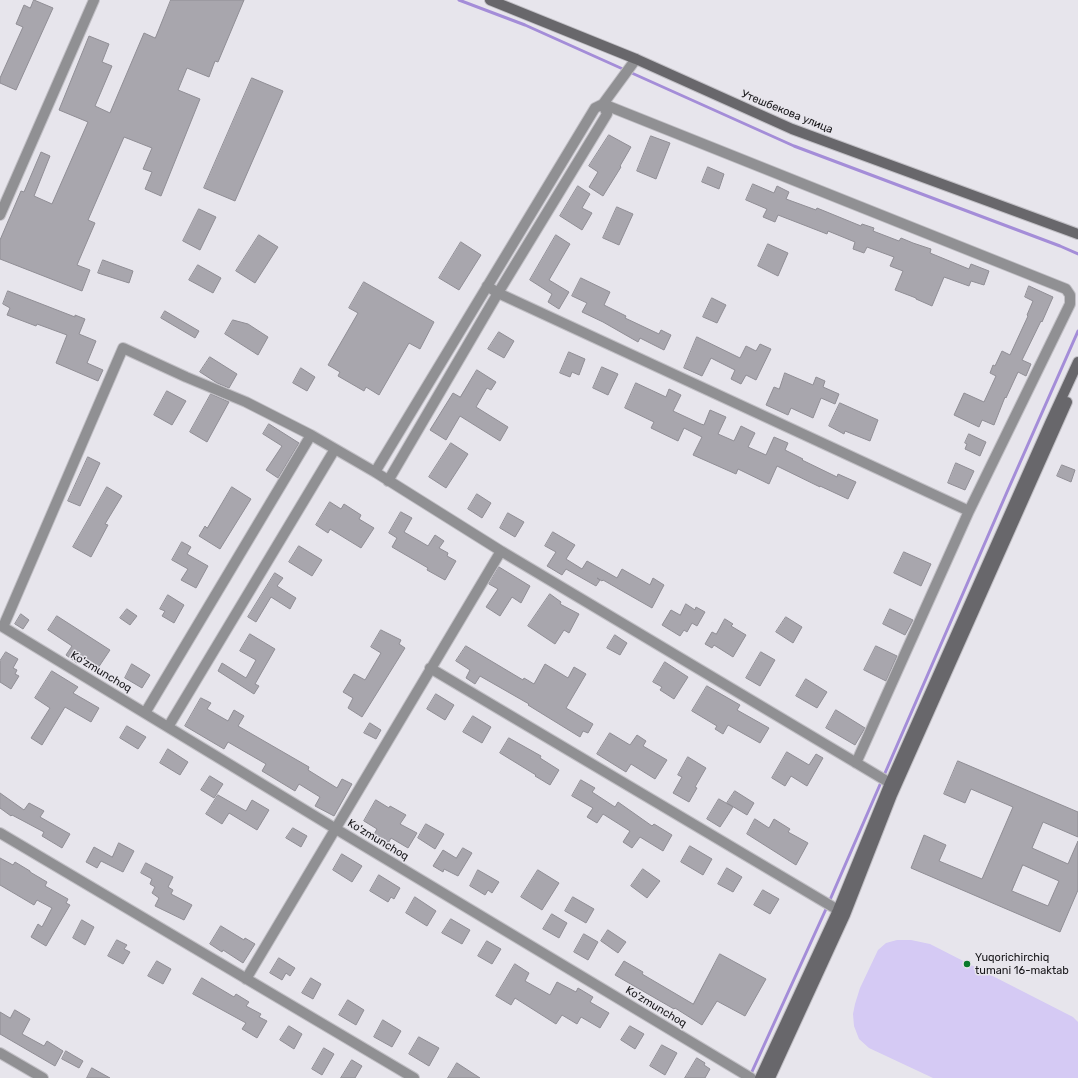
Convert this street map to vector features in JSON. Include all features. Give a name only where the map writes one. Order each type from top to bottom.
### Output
[{"type":"main road","name":"Утешбекова улица","points":[[490,0],[636,60],[792,129],[1078,234]]},
{"type":"main road","points":[[760,1078],[889,783],[1078,362]]},
{"type":"main road","points":[[770,1078],[845,915],[892,795],[1078,377]]},
{"type":"street","points":[[0,215],[94,0]]},
{"type":"street","points":[[375,472],[595,108],[603,104],[636,60]]},
{"type":"street","points":[[388,481],[498,293],[608,114],[603,104]]},
{"type":"street","points":[[603,104],[1066,289],[1070,295],[1070,304],[969,511],[856,763]]},
{"type":"street","points":[[487,286],[498,293],[969,511]]},
{"type":"street","name":"Ko'zmunchoq","points":[[311,435],[246,402],[186,377],[123,348],[3,627],[747,1076]]},
{"type":"street","points":[[145,713],[311,435],[375,472],[501,551],[889,783]]},
{"type":"street","points":[[168,726],[335,449]]},
{"type":"street","points":[[246,979],[501,551]]},
{"type":"street","points":[[430,668],[834,908]]},
{"type":"street","points":[[0,833],[414,1078]]},
{"type":"street","points":[[0,1053],[42,1078]]},
{"type":"shaded area","points":[[897,940],[911,940],[930,944],[1073,1017],[1078,1022],[1078,1078],[933,1078],[869,1048],[859,1039],[854,1026],[853,1014],[855,1004],[860,988],[878,950],[886,943]]},
{"type":"building","points":[[34,0],[53,8],[16,90],[0,83],[0,78],[23,27],[16,24],[24,5],[30,8]]},
{"type":"building","points":[[171,0],[244,0],[218,62],[215,61],[209,77],[187,68],[178,90],[200,99],[161,196],[145,189],[152,172],[143,169],[152,148],[124,137],[88,220],[95,223],[77,265],[90,270],[82,291],[0,259],[0,240],[21,191],[24,192],[41,152],[50,156],[34,196],[52,204],[88,122],[59,110],[89,36],[109,44],[102,62],[112,66],[95,106],[110,113],[144,33],[155,38]]},
{"type":"building","points":[[252,78],[283,91],[235,201],[204,188]]},
{"type":"building","points":[[609,135],[631,147],[620,166],[621,167],[603,196],[589,187],[598,172],[589,166]]},
{"type":"building","points":[[651,136],[670,143],[656,179],[637,171]]},
{"type":"building","points":[[708,167],[724,174],[719,189],[702,182]]},
{"type":"building","points":[[753,184],[774,193],[777,186],[789,192],[786,199],[816,210],[817,208],[861,226],[862,224],[874,228],[873,231],[899,241],[901,238],[931,249],[930,253],[969,269],[971,264],[989,271],[984,285],[971,281],[969,286],[944,277],[932,306],[895,290],[903,271],[890,266],[894,257],[867,247],[864,253],[853,249],[855,242],[828,231],[827,234],[778,215],[775,222],[763,217],[767,209],[746,200]]},
{"type":"building","points":[[578,186],[590,194],[582,208],[592,213],[582,230],[560,216]]},
{"type":"building","points":[[617,207],[633,214],[619,245],[603,238]]},
{"type":"building","points":[[199,209],[216,217],[200,250],[183,241]]},
{"type":"building","points":[[259,235],[278,247],[255,283],[236,271]]},
{"type":"building","points":[[556,235],[570,244],[549,280],[569,292],[559,309],[548,302],[552,294],[530,280]]},
{"type":"building","points":[[461,242],[481,255],[459,290],[439,278]]},
{"type":"building","points":[[768,244],[788,253],[778,276],[758,266]]},
{"type":"building","points":[[103,260],[133,271],[129,283],[98,273]]},
{"type":"building","points":[[198,265],[221,278],[213,293],[189,280]]},
{"type":"building","points":[[581,278],[610,292],[604,305],[626,316],[625,318],[659,334],[661,330],[671,335],[664,350],[640,338],[638,342],[582,312],[587,303],[572,296]]},
{"type":"building","points":[[364,282],[434,322],[420,349],[409,343],[379,395],[366,387],[364,391],[338,376],[340,372],[328,365],[358,313],[349,308]]},
{"type":"building","points":[[1029,286],[1053,297],[1022,360],[1031,364],[1026,376],[1018,372],[1006,398],[1005,397],[994,425],[982,420],[979,427],[954,415],[964,393],[984,402],[996,376],[990,373],[993,365],[995,366],[1002,351],[1010,355],[1028,316],[1027,315],[1033,301],[1025,297]]},
{"type":"building","points":[[8,291],[75,317],[75,315],[85,319],[79,334],[96,341],[87,363],[103,370],[98,381],[56,363],[67,335],[37,324],[36,326],[7,315],[10,308],[3,304]]},
{"type":"building","points":[[712,298],[726,305],[717,323],[703,317]]},
{"type":"building","points":[[165,311],[199,331],[195,338],[161,318]]},
{"type":"building","points":[[233,320],[248,324],[268,337],[258,355],[225,334]]},
{"type":"building","points":[[499,332],[514,341],[504,358],[488,349]]},
{"type":"building","points":[[697,337],[740,358],[746,346],[756,351],[760,344],[771,349],[756,380],[746,375],[741,384],[731,379],[735,370],[711,358],[702,376],[684,368]]},
{"type":"building","points":[[569,352],[585,359],[579,375],[572,372],[570,377],[560,373]]},
{"type":"building","points":[[210,357],[237,374],[229,388],[217,383],[200,372]]},
{"type":"building","points":[[602,367],[618,374],[608,395],[593,388]]},
{"type":"building","points":[[301,368],[315,377],[307,391],[293,383]]},
{"type":"building","points":[[477,370],[496,382],[491,390],[487,388],[476,407],[508,427],[500,441],[460,416],[446,440],[430,430],[453,393],[460,397]]},
{"type":"building","points":[[785,373],[813,385],[816,377],[825,381],[823,387],[839,394],[835,404],[821,398],[813,418],[791,408],[788,415],[766,405],[774,387],[779,389]]},
{"type":"building","points":[[636,383],[666,397],[669,389],[681,395],[673,411],[701,424],[704,425],[710,410],[726,417],[718,434],[734,441],[741,426],[755,433],[748,447],[766,455],[774,437],[788,443],[785,450],[803,459],[802,460],[837,477],[838,474],[856,482],[848,499],[777,466],[769,484],[738,469],[736,474],[693,455],[702,437],[684,428],[678,441],[651,428],[654,422],[625,408]]},
{"type":"building","points":[[167,391],[186,401],[172,425],[154,415]]},
{"type":"building","points":[[211,394],[229,402],[207,442],[190,432]]},
{"type":"building","points":[[840,403],[878,420],[870,441],[845,431],[844,434],[829,426]]},
{"type":"building","points":[[269,424],[299,443],[278,478],[266,470],[282,446],[263,434]]},
{"type":"building","points":[[969,434],[986,442],[980,456],[965,449],[967,444],[965,443]]},
{"type":"building","points":[[451,443],[468,454],[446,488],[429,477]]},
{"type":"building","points":[[88,457],[100,463],[80,506],[68,501]]},
{"type":"building","points":[[956,463],[974,471],[965,490],[948,483]]},
{"type":"building","points":[[1062,465],[1075,470],[1071,482],[1057,476]]},
{"type":"building","points":[[107,487],[122,496],[105,524],[108,525],[91,557],[73,547]]},
{"type":"building","points":[[232,487],[251,499],[220,549],[199,536],[205,526],[207,528]]},
{"type":"building","points":[[477,494],[491,503],[482,518],[468,509]]},
{"type":"building","points":[[330,502],[341,509],[344,504],[361,515],[359,519],[374,528],[361,548],[330,529],[328,533],[316,525]]},
{"type":"building","points":[[401,512],[412,518],[404,532],[428,546],[435,535],[444,541],[439,548],[448,553],[447,556],[456,561],[445,580],[427,570],[428,568],[392,547],[397,538],[389,533]]},
{"type":"building","points":[[508,513],[524,522],[515,537],[500,528]]},
{"type":"building","points":[[553,532],[575,545],[566,559],[582,569],[587,561],[617,578],[622,569],[650,585],[653,578],[664,585],[652,608],[603,580],[602,581],[597,578],[600,580],[596,586],[566,569],[562,575],[547,566],[556,552],[545,546]]},
{"type":"building","points":[[182,542],[191,547],[187,554],[208,566],[196,588],[181,580],[188,569],[172,560]]},
{"type":"building","points":[[299,546],[322,560],[312,576],[289,562]]},
{"type":"building","points":[[904,552],[931,564],[921,586],[894,573]]},
{"type":"building","points":[[499,567],[530,586],[521,603],[512,597],[500,616],[486,607],[498,589],[489,584]]},
{"type":"building","points":[[275,573],[283,578],[277,586],[296,598],[290,609],[271,597],[256,622],[248,617]]},
{"type":"building","points":[[550,594],[561,602],[560,604],[579,614],[569,633],[564,630],[555,644],[528,626]]},
{"type":"building","points":[[168,595],[184,605],[174,623],[162,616],[165,611],[160,609]]},
{"type":"building","points":[[686,604],[695,610],[696,607],[705,612],[697,626],[692,623],[687,632],[684,630],[680,636],[662,625],[671,610],[680,615]]},
{"type":"building","points":[[127,609],[137,616],[130,625],[120,618]]},
{"type":"building","points":[[890,609],[913,620],[905,635],[883,624]]},
{"type":"building","points":[[21,614],[29,620],[23,629],[15,624]]},
{"type":"building","points":[[57,616],[110,650],[98,668],[81,657],[77,663],[66,655],[72,646],[48,630]]},
{"type":"building","points":[[786,617],[802,627],[793,643],[776,632]]},
{"type":"building","points":[[725,619],[733,624],[731,626],[746,635],[733,657],[714,645],[712,648],[705,644],[712,632],[716,634]]},
{"type":"building","points":[[381,630],[401,640],[399,644],[405,648],[362,717],[348,708],[353,698],[343,692],[354,674],[365,680],[381,653],[371,647]]},
{"type":"building","points":[[250,634],[275,649],[255,684],[259,686],[254,694],[218,671],[222,663],[246,678],[256,660],[240,651]]},
{"type":"building","points":[[615,635],[627,643],[620,655],[607,648]]},
{"type":"building","points":[[466,646],[523,680],[524,678],[534,684],[545,664],[568,678],[574,667],[586,674],[566,708],[593,724],[588,733],[583,731],[580,737],[528,705],[529,704],[480,676],[475,684],[466,678],[470,670],[456,661]]},
{"type":"building","points":[[876,646],[897,656],[886,681],[864,670]]},
{"type":"building","points":[[6,652],[18,659],[13,668],[17,670],[15,674],[19,676],[11,689],[0,682],[0,661]]},
{"type":"building","points":[[761,652],[775,660],[760,686],[746,678]]},
{"type":"building","points":[[665,662],[688,677],[674,699],[660,690],[662,687],[653,682]]},
{"type":"building","points":[[132,664],[150,675],[142,688],[125,678]]},
{"type":"building","points":[[52,671],[78,687],[73,693],[99,708],[91,722],[65,707],[42,745],[31,738],[50,708],[35,698]]},
{"type":"building","points":[[806,679],[827,692],[817,708],[796,696]]},
{"type":"building","points":[[707,686],[740,705],[737,710],[769,728],[760,743],[728,725],[723,734],[715,729],[717,726],[692,711]]},
{"type":"building","points":[[436,694],[454,705],[445,720],[427,709]]},
{"type":"building","points":[[201,698],[211,703],[207,709],[228,721],[234,710],[244,716],[238,726],[309,767],[308,770],[337,788],[342,779],[352,784],[334,816],[315,806],[320,797],[299,784],[295,791],[262,771],[266,764],[228,742],[224,749],[185,726]]},
{"type":"building","points":[[836,710],[865,728],[855,745],[826,728]]},
{"type":"building","points":[[473,716],[491,727],[482,743],[463,732]]},
{"type":"building","points":[[370,723],[381,730],[376,739],[364,733]]},
{"type":"building","points":[[127,726],[146,737],[138,749],[120,738]]},
{"type":"building","points":[[610,733],[630,745],[637,735],[646,741],[643,746],[667,760],[655,779],[631,764],[626,772],[597,754]]},
{"type":"building","points":[[509,738],[541,756],[540,758],[559,770],[550,785],[500,753]]},
{"type":"building","points":[[168,749],[188,762],[180,775],[160,763]]},
{"type":"building","points":[[787,752],[809,765],[816,754],[823,758],[807,786],[791,776],[785,786],[772,778]]},
{"type":"building","points":[[688,757],[706,768],[695,787],[697,788],[689,802],[673,793],[682,777],[678,775]]},
{"type":"building","points":[[958,761],[1078,812],[1078,837],[1043,822],[1032,848],[1068,864],[1078,841],[1078,890],[1060,932],[911,868],[924,835],[946,845],[939,861],[982,879],[1013,807],[971,789],[965,803],[944,794]],"holes":[[[1023,865],[1059,881],[1048,906],[1012,891]]]},
{"type":"building","points":[[210,776],[223,784],[214,798],[201,790]]},
{"type":"building","points":[[581,780],[595,788],[592,792],[615,807],[618,802],[652,826],[654,824],[672,835],[663,851],[640,837],[632,848],[623,842],[630,831],[603,814],[597,823],[587,817],[593,808],[572,796]]},
{"type":"building","points":[[735,791],[754,803],[747,815],[727,803]]},
{"type":"building","points":[[0,793],[24,810],[29,803],[44,811],[40,817],[70,834],[62,848],[42,836],[44,832],[12,815],[11,816],[0,808]]},
{"type":"building","points":[[218,795],[246,811],[252,800],[269,810],[257,830],[229,813],[222,824],[206,814]]},
{"type":"building","points":[[719,799],[733,807],[720,827],[707,819]]},
{"type":"building","points":[[376,800],[389,808],[390,806],[406,815],[400,824],[417,833],[408,848],[391,838],[386,847],[372,838],[377,829],[364,821]]},
{"type":"building","points":[[755,819],[769,828],[774,819],[790,829],[788,832],[808,843],[796,865],[747,834]]},
{"type":"building","points":[[426,824],[444,834],[435,849],[418,838]]},
{"type":"building","points":[[293,828],[307,836],[301,847],[286,838]]},
{"type":"building","points":[[119,843],[134,851],[123,872],[101,861],[97,868],[86,862],[94,847],[112,857]]},
{"type":"building","points":[[690,846],[712,859],[703,875],[681,862]]},
{"type":"building","points":[[463,848],[472,853],[458,876],[444,869],[443,872],[433,866],[443,850],[456,858]]},
{"type":"building","points":[[342,854],[362,866],[352,882],[333,870]]},
{"type":"building","points":[[0,858],[13,865],[15,862],[30,871],[47,882],[45,886],[68,899],[66,903],[70,905],[46,946],[31,937],[38,924],[42,927],[52,908],[37,900],[34,905],[0,885]]},
{"type":"building","points":[[146,863],[173,877],[168,887],[173,890],[171,894],[192,905],[184,920],[155,906],[159,898],[152,893],[155,887],[150,884],[152,879],[141,873]]},
{"type":"building","points":[[727,868],[742,877],[733,892],[718,884]]},
{"type":"building","points":[[643,869],[660,881],[647,898],[631,886]]},
{"type":"building","points":[[478,870],[499,882],[492,893],[488,890],[485,895],[470,886]]},
{"type":"building","points":[[538,870],[559,883],[542,910],[521,897]]},
{"type":"building","points":[[379,875],[400,888],[394,899],[391,897],[388,902],[370,891]]},
{"type":"building","points":[[763,890],[779,899],[770,914],[754,905]]},
{"type":"building","points":[[415,897],[436,911],[427,926],[406,913]]},
{"type":"building","points":[[573,897],[594,909],[586,923],[565,911]]},
{"type":"building","points":[[552,914],[567,923],[559,938],[543,929]]},
{"type":"building","points":[[451,919],[470,930],[462,944],[442,933]]},
{"type":"building","points":[[82,920],[94,927],[85,945],[73,938]]},
{"type":"building","points":[[221,926],[244,940],[245,938],[255,944],[243,963],[223,950],[222,952],[210,944]]},
{"type":"building","points":[[608,930],[626,942],[618,953],[601,941]]},
{"type":"building","points":[[584,934],[598,942],[588,960],[574,952]]},
{"type":"building","points":[[117,940],[127,945],[124,949],[130,952],[123,964],[108,956]]},
{"type":"building","points":[[487,941],[501,949],[492,964],[478,956]]},
{"type":"building","points":[[720,954],[766,979],[745,1016],[717,1001],[702,1025],[675,1008],[674,1009],[615,975],[624,961],[643,972],[642,974],[693,1004]]},
{"type":"building","points":[[279,958],[295,968],[290,976],[286,973],[282,980],[270,973]]},
{"type":"building","points":[[157,961],[171,969],[163,984],[148,976]]},
{"type":"building","points":[[515,964],[529,973],[525,981],[550,995],[557,982],[576,992],[578,988],[593,997],[590,1002],[609,1013],[600,1028],[581,1017],[577,1024],[562,1015],[556,1024],[515,998],[511,1005],[496,996]]},
{"type":"building","points":[[202,978],[234,997],[236,994],[249,1002],[246,1006],[261,1014],[259,1017],[267,1021],[257,1038],[242,1029],[246,1023],[193,994]]},
{"type":"building","points":[[311,978],[321,984],[313,999],[302,993]]},
{"type":"building","points":[[348,1000],[364,1010],[356,1025],[339,1015]]},
{"type":"building","points":[[15,1010],[30,1019],[22,1034],[44,1046],[47,1041],[63,1051],[55,1066],[0,1034],[0,1012],[10,1018]]},
{"type":"building","points":[[383,1020],[401,1031],[392,1047],[374,1037]]},
{"type":"building","points":[[289,1026],[302,1034],[294,1049],[280,1040]]},
{"type":"building","points":[[630,1026],[644,1034],[635,1049],[621,1040]]},
{"type":"building","points":[[419,1037],[439,1048],[429,1066],[409,1054]]},
{"type":"building","points":[[662,1045],[677,1053],[665,1075],[650,1066]]},
{"type":"building","points":[[324,1048],[334,1054],[322,1075],[312,1069]]},
{"type":"building","points":[[66,1051],[83,1061],[79,1068],[62,1059]]},
{"type":"building","points":[[697,1058],[705,1063],[704,1065],[710,1069],[705,1078],[685,1078]]},
{"type":"building","points":[[352,1060],[362,1066],[355,1078],[341,1078]]},
{"type":"building","points":[[457,1063],[480,1078],[448,1078]]},
{"type":"building","points":[[92,1068],[110,1078],[87,1078]]},
{"type":"waterway","points":[[459,0],[525,25],[794,146],[1078,254]]},
{"type":"waterway","points":[[750,1076],[826,909],[1078,331]]},
{"type":"place","name":"Yuqorichirchiq tumani 16-maktab","points":[[967,964]]}]
